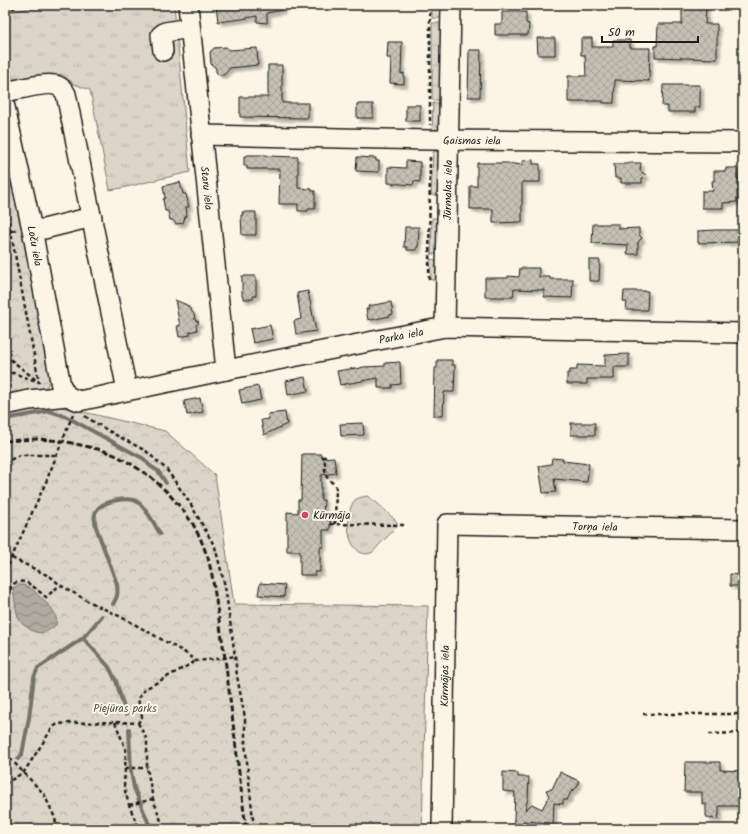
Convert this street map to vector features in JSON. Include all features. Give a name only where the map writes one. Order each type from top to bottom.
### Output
[{"type":"street","name":"Staru iela","points":[[188,5],[226,370]]},
{"type":"street","name":"Jūrmalas iela","points":[[445,327],[451,5]]},
{"type":"street","points":[[163,51],[161,35],[165,32],[190,28]]},
{"type":"street","points":[[5,92],[49,84],[56,85],[63,89],[66,94],[127,390]]},
{"type":"street","name":"Loču iela","points":[[5,107],[67,398]]},
{"type":"street","name":"Gaismas iela","points":[[201,136],[430,140],[743,142]]},
{"type":"street","points":[[32,229],[44,229],[92,217]]},
{"type":"street","name":"Parka iela","points":[[5,405],[29,400],[67,398],[79,401],[127,390],[445,327],[743,333]]},
{"type":"street","name":"Torņa iela","points":[[447,524],[743,529]]},
{"type":"street","name":"Kūrmājas iela","points":[[442,829],[449,787],[447,524]]},
{"type":"path","points":[[5,10],[25,5]]},
{"type":"path","points":[[430,5],[430,130]]},
{"type":"path","points":[[429,284],[430,150]]},
{"type":"path","points":[[5,201],[39,382]]},
{"type":"path","points":[[5,354],[39,382]]},
{"type":"path","points":[[5,373],[13,373],[39,382]]},
{"type":"path","points":[[5,572],[46,482],[68,427],[67,398]]},
{"type":"path","points":[[84,415],[114,434],[146,451],[167,470],[190,503],[215,547],[225,586],[235,656],[236,676],[245,718],[245,743],[254,829]]},
{"type":"path","points":[[5,464],[20,454],[57,455]]},
{"type":"path","points":[[322,457],[325,457],[326,476],[336,487],[335,524]]},
{"type":"path","points":[[330,524],[404,525]]},
{"type":"path","points":[[12,558],[51,578],[86,600],[127,620],[184,652],[196,661]]},
{"type":"path","points":[[5,585],[10,589],[14,584],[22,581],[31,585],[46,597],[60,585]]},
{"type":"path","points":[[138,723],[142,717],[138,699],[145,689],[196,661],[235,656]]},
{"type":"path","points":[[643,714],[743,714]]},
{"type":"path","points":[[5,784],[24,772],[53,727],[58,724],[115,722],[138,723]]},
{"type":"path","points":[[115,722],[126,750],[124,786],[129,805],[139,829]]},
{"type":"path","points":[[138,723],[147,740],[147,768],[153,799],[164,829]]},
{"type":"path","points":[[709,734],[743,733]]},
{"type":"path","points":[[5,753],[44,794],[55,818],[57,829]]},
{"type":"path","points":[[125,768],[147,768]]},
{"type":"path","points":[[129,805],[153,799]]},
{"type":"green space","points":[[44,5],[174,5],[190,172],[110,190],[90,90],[74,84],[61,74],[20,82],[11,76],[6,69],[5,13]]},
{"type":"green space","points":[[432,5],[445,5],[445,18],[432,18]]},
{"type":"green space","points":[[432,23],[444,23],[445,100],[432,100]]},
{"type":"green space","points":[[433,103],[443,103],[444,129],[432,133]]},
{"type":"green space","points":[[5,133],[52,378],[44,390],[5,398]]},
{"type":"green space","points":[[442,151],[442,195],[431,195],[433,152]]},
{"type":"green space","points":[[432,218],[442,218],[442,254],[431,254]]},
{"type":"green space","points":[[430,259],[442,262],[440,279],[431,280]]},
{"type":"green space","name":"Piejūras parks","points":[[45,403],[165,431],[215,475],[234,604],[428,606],[422,829],[5,829],[5,409]]},
{"type":"green space","points":[[367,496],[397,522],[397,527],[373,552],[365,554],[358,551],[351,542],[348,524],[351,507],[355,500]]},
{"type":"water","points":[[18,585],[24,585],[30,588],[54,612],[56,616],[56,624],[54,627],[45,632],[39,633],[30,629],[21,622],[16,609],[13,588]]},
{"type":"building","points":[[216,5],[282,6],[282,10],[267,13],[267,23],[257,22],[257,16],[218,22]]},
{"type":"building","points":[[682,5],[706,5],[705,24],[717,24],[717,59],[655,57],[658,24],[682,24]]},
{"type":"building","points":[[502,12],[526,12],[526,23],[529,24],[528,35],[495,35],[495,24],[502,24]]},
{"type":"building","points":[[537,38],[555,38],[555,55],[538,55]]},
{"type":"building","points":[[581,38],[592,38],[592,47],[613,47],[613,40],[630,40],[630,48],[650,48],[649,81],[615,80],[614,103],[603,103],[603,101],[568,102],[568,76],[586,76],[585,55],[581,55]]},
{"type":"building","points":[[388,42],[402,42],[401,74],[404,73],[404,84],[390,83],[391,58],[387,58]]},
{"type":"building","points":[[226,47],[230,50],[257,48],[258,65],[230,68],[224,75],[219,75],[216,72],[216,68],[211,64],[210,52],[214,48]]},
{"type":"building","points":[[469,50],[481,50],[480,97],[468,97]]},
{"type":"building","points":[[268,65],[282,65],[282,103],[308,103],[308,118],[240,117],[240,97],[268,97]]},
{"type":"building","points":[[663,85],[700,85],[700,107],[695,107],[695,112],[668,112],[668,106],[662,106]]},
{"type":"building","points":[[357,104],[373,104],[373,118],[357,118]]},
{"type":"building","points":[[406,105],[420,105],[420,121],[406,121]]},
{"type":"building","points":[[244,156],[298,157],[298,188],[312,189],[312,191],[315,191],[315,209],[298,211],[298,204],[279,204],[280,169],[247,169],[247,166],[244,166]]},
{"type":"building","points":[[357,157],[376,158],[376,161],[379,161],[379,172],[356,171]]},
{"type":"building","points":[[533,160],[533,164],[540,164],[540,182],[522,182],[522,222],[493,223],[493,209],[470,209],[470,186],[477,186],[477,163],[507,163],[522,165],[522,161]]},
{"type":"building","points":[[406,161],[420,162],[420,182],[414,181],[413,185],[388,183],[388,167],[406,168]]},
{"type":"building","points":[[641,163],[640,171],[646,175],[642,179],[642,183],[621,183],[621,178],[615,178],[614,164]]},
{"type":"building","points":[[726,168],[737,168],[737,179],[742,179],[742,191],[737,191],[737,202],[723,203],[723,208],[702,208],[702,191],[713,191],[712,181],[714,181],[714,171],[726,171]]},
{"type":"building","points":[[180,182],[183,194],[186,194],[189,207],[186,207],[187,216],[185,217],[183,223],[176,224],[173,220],[170,220],[168,211],[165,211],[163,186]]},
{"type":"building","points":[[242,212],[256,212],[256,235],[242,235]]},
{"type":"building","points":[[593,224],[619,224],[619,229],[639,228],[639,235],[642,238],[638,242],[638,254],[627,254],[628,245],[592,243]]},
{"type":"building","points":[[405,227],[419,227],[417,250],[407,250],[407,247],[404,247]]},
{"type":"building","points":[[742,230],[743,242],[698,243],[698,231]]},
{"type":"building","points":[[589,260],[600,260],[599,281],[589,281]]},
{"type":"building","points":[[520,268],[539,268],[539,277],[550,277],[550,279],[573,279],[572,298],[544,297],[544,290],[514,289],[513,297],[485,297],[485,278],[508,278],[508,276],[519,277]]},
{"type":"building","points":[[242,276],[256,276],[256,296],[253,296],[253,299],[243,299]]},
{"type":"building","points":[[308,291],[316,331],[296,334],[294,321],[301,319],[297,293]]},
{"type":"building","points":[[624,291],[648,291],[647,310],[626,310],[627,302],[623,302]]},
{"type":"building","points":[[175,300],[187,305],[194,314],[195,320],[199,322],[196,326],[197,330],[190,332],[190,335],[179,337],[177,326],[180,326]]},
{"type":"building","points":[[391,302],[393,314],[390,316],[368,320],[366,309],[369,309],[368,306]]},
{"type":"building","points":[[270,325],[273,339],[253,343],[250,329]]},
{"type":"building","points":[[629,354],[629,367],[614,367],[614,379],[587,379],[587,384],[567,384],[567,373],[570,373],[570,370],[577,370],[577,365],[605,366],[605,355]]},
{"type":"building","points":[[437,360],[452,360],[452,365],[455,365],[454,392],[444,392],[443,416],[434,416],[435,368],[437,368]]},
{"type":"building","points":[[400,362],[401,384],[392,385],[392,388],[378,388],[378,378],[340,385],[337,371],[363,367],[385,366],[385,363]]},
{"type":"building","points":[[305,377],[308,391],[288,395],[286,381]]},
{"type":"building","points":[[258,386],[261,400],[242,404],[239,390]]},
{"type":"building","points":[[200,398],[203,412],[187,415],[184,401]]},
{"type":"building","points":[[285,412],[287,424],[264,435],[261,420],[269,419],[268,414]]},
{"type":"building","points":[[363,423],[364,435],[341,436],[340,424]]},
{"type":"building","points":[[571,423],[595,423],[595,435],[571,435]]},
{"type":"building","name":"Kūrmāja","points":[[302,454],[321,454],[322,458],[334,457],[336,473],[321,475],[321,500],[324,500],[323,517],[330,517],[330,530],[323,530],[323,547],[320,547],[320,572],[315,572],[315,575],[300,575],[300,551],[287,551],[287,512],[298,513],[298,500],[301,500]]},
{"type":"building","points":[[552,458],[563,459],[563,461],[589,464],[587,482],[554,479],[556,492],[543,493],[539,466],[551,464]]},
{"type":"building","points":[[730,574],[743,575],[743,586],[730,586]]},
{"type":"building","points":[[260,583],[285,585],[284,597],[258,595]]},
{"type":"building","points":[[685,762],[720,762],[720,770],[743,771],[743,806],[719,806],[718,819],[707,818],[706,804],[702,804],[702,792],[684,792]]},
{"type":"building","points":[[503,772],[518,773],[518,777],[529,777],[528,798],[525,810],[532,804],[542,809],[549,796],[546,790],[552,789],[560,772],[579,781],[577,787],[571,792],[567,800],[563,800],[563,804],[554,803],[553,823],[523,821],[521,829],[514,829],[513,820],[515,792],[503,791]]},
{"type":"waterway","points":[[5,419],[50,411],[65,416],[144,459],[150,466],[158,471],[166,483]]},
{"type":"waterway","points":[[113,604],[118,590],[117,584],[96,527],[94,517],[96,511],[104,504],[116,500],[129,499],[135,501],[139,503],[151,517],[160,534]]},
{"type":"waterway","points":[[18,759],[22,754],[29,718],[34,677],[38,668],[83,638],[102,616]]},
{"type":"waterway","points":[[83,638],[109,667],[116,681],[126,714]]},
{"type":"waterway","points":[[129,729],[131,772],[134,788],[151,829]]},
{"type":"railway","points":[[5,441],[37,439],[63,441],[102,450],[117,456],[151,477],[168,493],[193,524],[208,558],[212,575],[225,658],[246,829]]},
{"type":"place","name":"Kūrmāja","points":[[305,515]]}]
